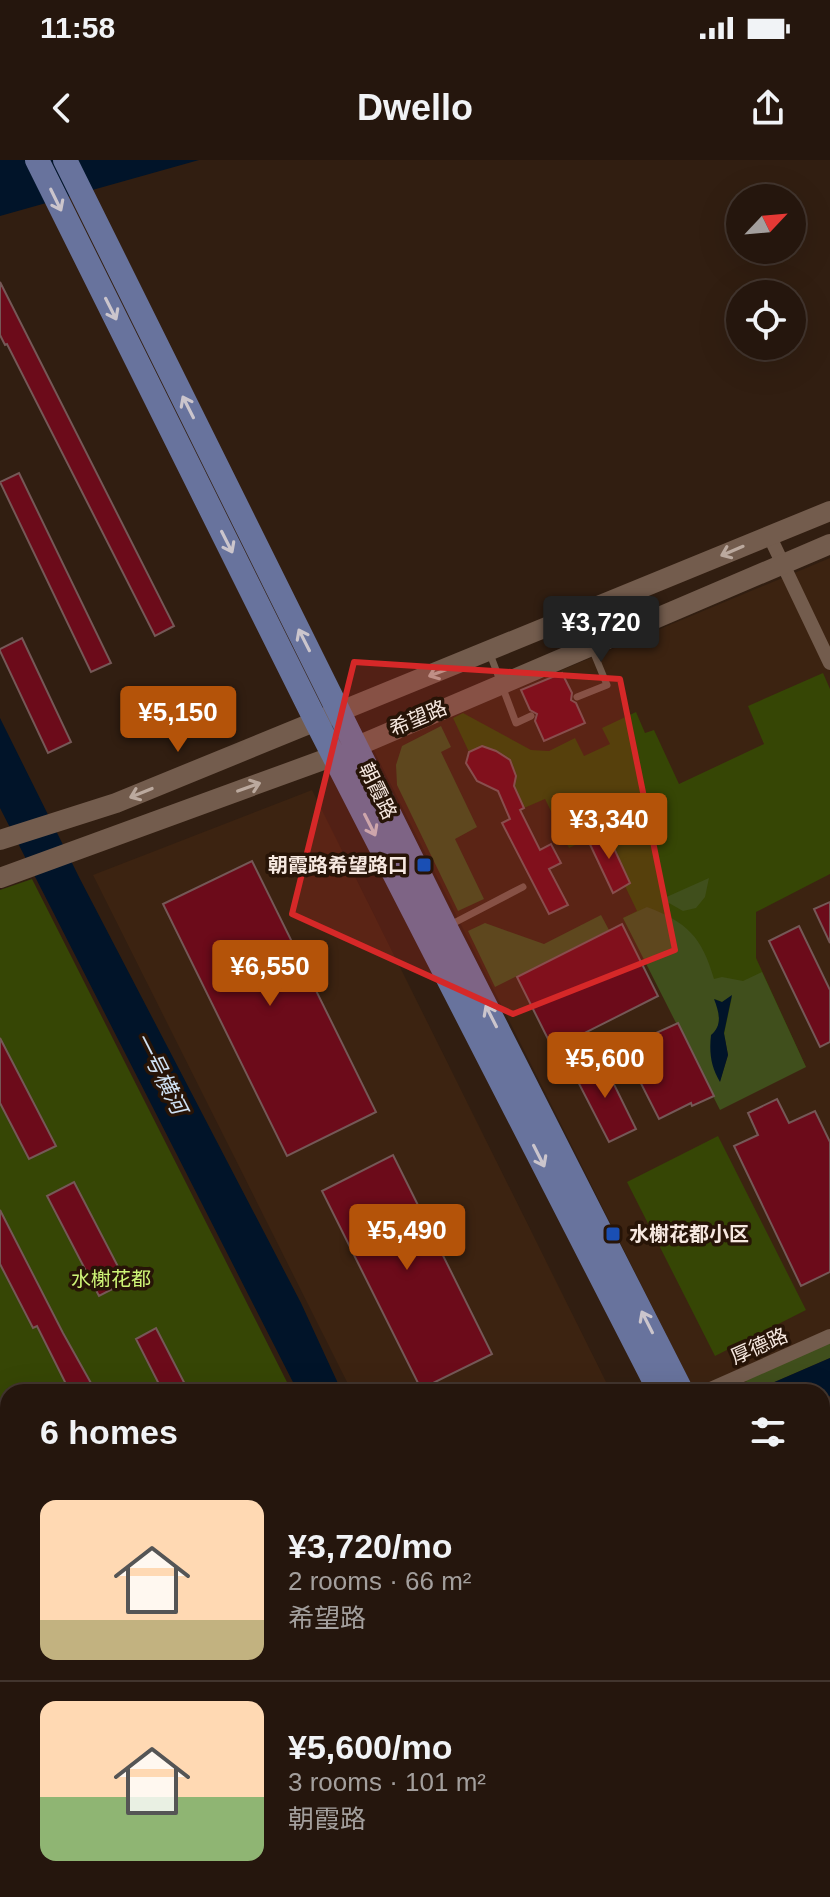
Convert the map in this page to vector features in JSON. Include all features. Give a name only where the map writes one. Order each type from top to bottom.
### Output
[{"type":"main road","name":"朝霞路","points":[[37,160],[316,721],[345,750]]},
{"type":"main road","name":"朝霞路","points":[[65,160],[339,710],[345,750],[656,1384]]},
{"type":"main road","name":"希望路","points":[[3,839],[116,803],[830,511]]},
{"type":"main road","name":"希望路","points":[[0,878],[345,750],[830,544]]},
{"type":"main road","name":"朝霞路","points":[[436,932],[678,1384]]},
{"type":"street","points":[[769,535],[830,663]]},
{"type":"street","name":"厚德路","points":[[722,1384],[830,1336]]},
{"type":"lane","points":[[577,697],[607,685],[578,615]]},
{"type":"lane","points":[[489,652],[516,723],[531,716]]},
{"type":"lane","points":[[436,932],[523,887]]},
{"type":"highlighted area","points":[[354,662],[620,679],[675,950],[513,1014],[292,914]]},
{"type":"shaded area","points":[[830,558],[830,1384],[691,1384],[373,749]]},
{"type":"shaded area","points":[[312,790],[607,1384],[348,1384],[93,875]]},
{"type":"green space","points":[[823,673],[830,689],[830,874],[756,912],[756,958],[806,1067],[678,1023],[623,918],[637,911],[625,886],[630,883],[606,831],[569,848],[545,799],[524,808],[514,786],[516,776],[510,761],[496,751],[482,747],[469,752],[453,718],[463,713],[531,750],[549,751],[575,738],[584,756],[610,744],[602,728],[636,712],[645,733],[654,730],[679,784],[764,744],[748,706]]},
{"type":"green space","points":[[441,726],[451,747],[441,752],[477,827],[455,839],[484,899],[458,911],[397,785],[396,765],[402,746]]},
{"type":"green space","points":[[709,878],[705,897],[696,908],[683,911],[662,899]]},
{"type":"green space","name":"水榭花都","points":[[32,879],[288,1384],[0,1384],[0,890]]},
{"type":"green space","points":[[647,907],[683,925],[704,952],[714,979],[722,977],[743,981],[762,972],[806,1067],[720,1110],[623,918]],"holes":[[[732,997],[724,1034],[728,1055],[720,1081],[711,1036],[719,1023],[715,999],[722,1002]]]},
{"type":"green space","points":[[601,915],[609,930],[495,987],[468,931],[485,923],[544,944]]},
{"type":"green space","points":[[718,1136],[806,1310],[715,1356],[627,1182]]},
{"type":"green space","points":[[830,1342],[830,1358],[770,1384],[741,1380]]},
{"type":"water","points":[[0,160],[199,160],[0,216]]},
{"type":"water","name":"一号横河","points":[[0,718],[80,879],[301,1303],[338,1384],[294,1384],[0,808]]},
{"type":"water","points":[[732,995],[724,1033],[728,1055],[720,1082],[711,1054],[711,1035],[719,1018],[714,999],[722,1002]]},
{"type":"water","points":[[830,1358],[830,1384],[770,1384]]},
{"type":"building","points":[[0,282],[174,626],[155,636],[0,335]]},
{"type":"building","points":[[19,473],[111,663],[91,672],[0,482]]},
{"type":"building","points":[[22,638],[71,742],[48,753],[0,651]]},
{"type":"building","points":[[562,673],[572,693],[571,700],[576,703],[585,723],[544,741],[535,721],[537,714],[530,710],[521,690]]},
{"type":"building","points":[[482,746],[510,760],[516,776],[514,786],[524,808],[520,810],[540,850],[551,844],[561,863],[549,869],[568,905],[549,914],[502,823],[510,819],[498,791],[477,781],[466,763],[469,752]]},
{"type":"building","points":[[606,831],[630,883],[613,893],[587,838]]},
{"type":"building","points":[[252,861],[376,1112],[287,1156],[163,904]]},
{"type":"building","points":[[830,902],[830,943],[814,909]]},
{"type":"building","points":[[622,924],[658,996],[553,1049],[517,977]]},
{"type":"building","points":[[799,926],[830,990],[830,1042],[820,1047],[769,941]]},
{"type":"building","points":[[678,1023],[714,1096],[692,1106],[691,1103],[659,1119],[623,1048]]},
{"type":"building","points":[[0,1038],[56,1146],[29,1159],[0,1103]]},
{"type":"building","points":[[601,1058],[636,1129],[609,1142],[573,1072]]},
{"type":"building","points":[[777,1099],[789,1123],[815,1111],[830,1142],[830,1272],[801,1286],[734,1146],[758,1135],[748,1113]]},
{"type":"building","points":[[393,1155],[492,1354],[431,1384],[418,1384],[322,1191]]},
{"type":"building","points":[[74,1182],[126,1282],[99,1296],[47,1196]]},
{"type":"building","points":[[0,1210],[92,1384],[66,1384],[37,1326],[33,1328],[0,1264]]},
{"type":"building","points":[[156,1328],[185,1384],[159,1384],[136,1339]]},
{"type":"place","name":"朝霞路希望路口","points":[[424,865]]},
{"type":"place","name":"水榭花都小区","points":[[613,1234]]}]
